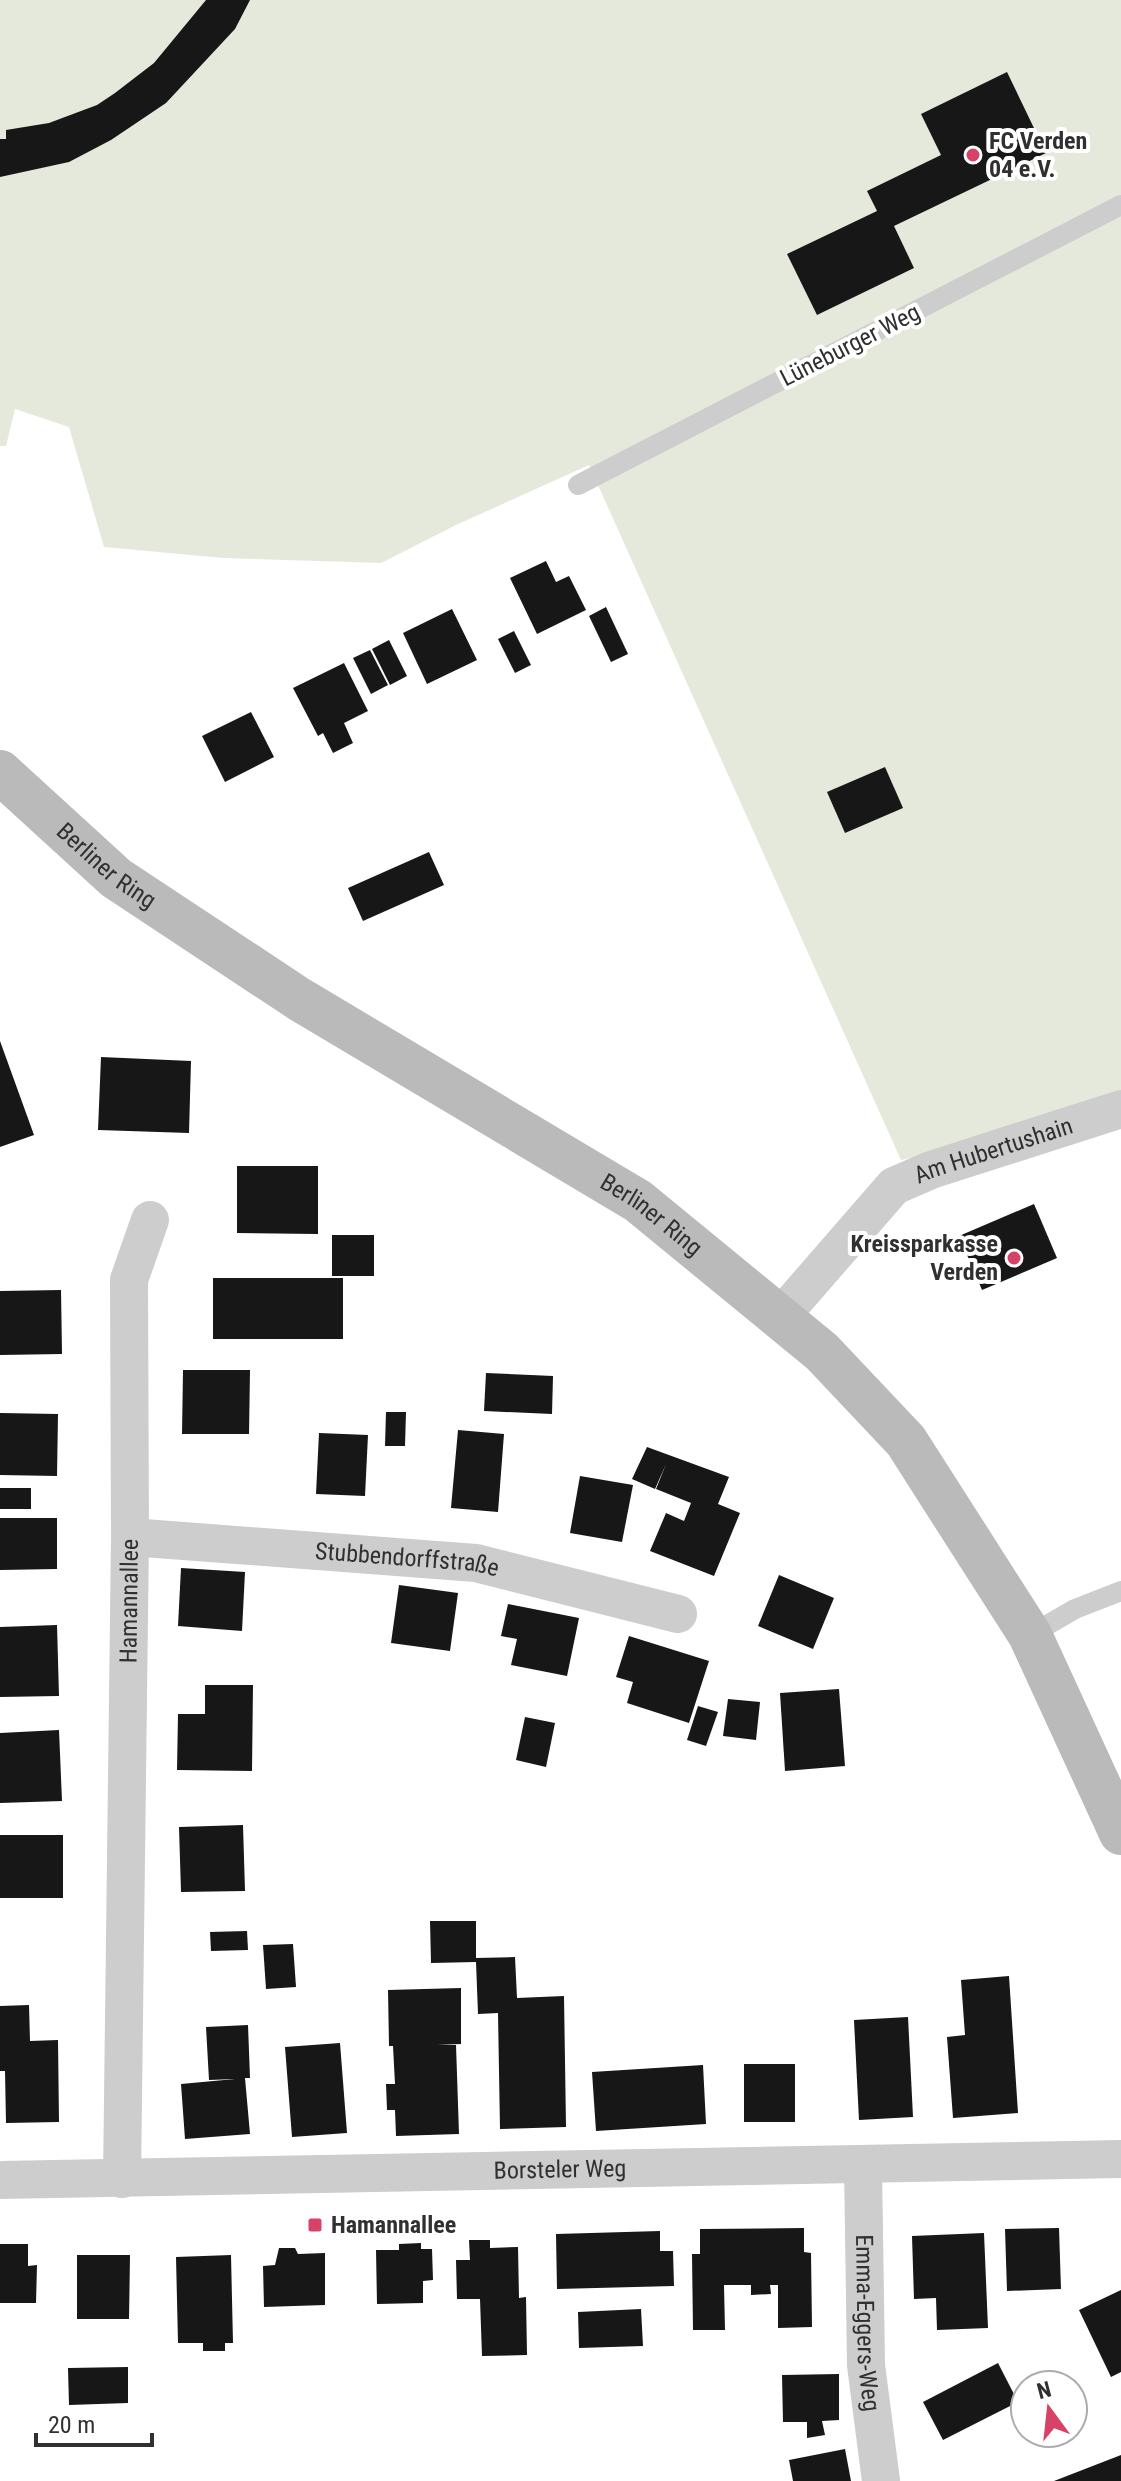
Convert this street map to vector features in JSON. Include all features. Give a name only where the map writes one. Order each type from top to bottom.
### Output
[{"type":"street","name":"Berliner Ring","points":[[0,772],[116,878],[299,999],[638,1201],[822,1352],[906,1441],[1030,1635],[1121,1833]]},
{"type":"street","name":"Am Hubertushain","points":[[781,1316],[894,1186],[931,1170],[1121,1109]]},
{"type":"street","name":"Hamannallee","points":[[122,2179],[130,1537],[129,1280],[150,1220]]},
{"type":"street","name":"Stubbendorffstraße","points":[[130,1537],[476,1563],[678,1614]]},
{"type":"street","name":"Borsteler Weg","points":[[0,2180],[1121,2159]]},
{"type":"street","name":"Emma-Eggers-Weg","points":[[863,2165],[866,2365],[881,2481]]},
{"type":"lane","name":"Lüneburger Weg","points":[[578,485],[1121,205]]},
{"type":"lane","points":[[1030,1635],[1075,1609],[1121,1591]]},
{"type":"shaded area","points":[[0,0],[1121,0],[1121,1100],[1009,1136],[901,1160],[589,465],[456,525],[381,563],[223,558],[104,547],[69,427],[15,409],[6,446],[0,446]]},
{"type":"building","points":[[206,0],[250,0],[235,29],[166,103],[111,140],[69,162],[0,177],[0,139],[6,139],[6,130],[49,123],[97,105],[154,63]]},
{"type":"building","points":[[1007,72],[1046,153],[894,226],[914,268],[817,315],[787,254],[877,211],[867,191],[941,155],[921,114]]},
{"type":"building","points":[[546,561],[556,582],[569,576],[586,610],[537,634],[510,578]]},
{"type":"building","points":[[606,607],[628,654],[611,662],[589,616]]},
{"type":"building","points":[[452,609],[477,660],[427,684],[403,633]]},
{"type":"building","points":[[514,631],[531,665],[515,673],[498,639]]},
{"type":"building","points":[[389,640],[407,676],[390,685],[372,649]]},
{"type":"building","points":[[370,650],[388,685],[371,694],[353,658]]},
{"type":"building","points":[[344,663],[368,711],[344,723],[353,743],[333,753],[323,733],[318,736],[293,688]]},
{"type":"building","points":[[251,712],[274,757],[225,782],[202,736]]},
{"type":"building","points":[[885,767],[903,808],[845,833],[827,792]]},
{"type":"building","points":[[429,852],[444,885],[363,921],[348,888]]},
{"type":"building","points":[[0,1041],[34,1135],[0,1147]]},
{"type":"building","points":[[101,1057],[191,1061],[189,1133],[98,1130]]},
{"type":"building","points":[[237,1166],[318,1166],[318,1234],[237,1233]]},
{"type":"building","points":[[1034,1204],[1057,1258],[982,1290],[959,1236]]},
{"type":"building","points":[[332,1235],[374,1235],[374,1276],[332,1276]]},
{"type":"building","points":[[213,1278],[343,1278],[343,1339],[213,1339]]},
{"type":"building","points":[[61,1290],[62,1354],[0,1355],[0,1291]]},
{"type":"building","points":[[183,1370],[250,1370],[249,1434],[182,1434]]},
{"type":"building","points":[[486,1373],[553,1376],[552,1414],[484,1411]]},
{"type":"building","points":[[386,1412],[406,1412],[405,1446],[385,1446]]},
{"type":"building","points":[[0,1413],[58,1414],[57,1476],[0,1475]]},
{"type":"building","points":[[458,1430],[504,1434],[498,1512],[451,1508]]},
{"type":"building","points":[[319,1433],[368,1435],[365,1496],[316,1494]]},
{"type":"building","points":[[647,1447],[729,1477],[718,1504],[740,1513],[714,1576],[650,1551],[666,1513],[684,1521],[691,1503],[656,1489],[666,1464],[655,1489],[632,1479]]},
{"type":"building","points":[[580,1476],[633,1485],[622,1542],[570,1533]]},
{"type":"building","points":[[0,1488],[31,1488],[31,1509],[0,1509]]},
{"type":"building","points":[[0,1518],[57,1518],[57,1569],[0,1570]]},
{"type":"building","points":[[181,1568],[245,1572],[242,1631],[178,1626]]},
{"type":"building","points":[[779,1575],[834,1598],[813,1649],[758,1626]]},
{"type":"building","points":[[399,1585],[458,1593],[450,1651],[391,1643]]},
{"type":"building","points":[[508,1604],[579,1618],[567,1676],[511,1665],[517,1639],[501,1636]]},
{"type":"building","points":[[57,1625],[59,1696],[0,1697],[0,1627]]},
{"type":"building","points":[[629,1636],[709,1661],[689,1723],[627,1703],[633,1682],[616,1677]]},
{"type":"building","points":[[205,1685],[253,1685],[252,1771],[177,1770],[178,1714],[205,1714]]},
{"type":"building","points":[[839,1689],[845,1766],[785,1771],[780,1693]]},
{"type":"building","points":[[728,1699],[760,1702],[756,1740],[723,1736]]},
{"type":"building","points":[[698,1706],[718,1712],[706,1746],[687,1740]]},
{"type":"building","points":[[525,1717],[555,1723],[546,1767],[516,1760]]},
{"type":"building","points":[[59,1730],[62,1801],[0,1803],[0,1733]]},
{"type":"building","points":[[243,1825],[245,1891],[181,1892],[179,1827]]},
{"type":"building","points":[[0,1835],[63,1835],[63,1898],[0,1898]]},
{"type":"building","points":[[430,1921],[476,1921],[476,1958],[515,1957],[517,1998],[564,1996],[566,2127],[500,2129],[498,2013],[478,2014],[476,1962],[431,1963]]},
{"type":"building","points":[[247,1931],[248,1950],[211,1951],[210,1932]]},
{"type":"building","points":[[293,1944],[296,1987],[266,1989],[263,1945]]},
{"type":"building","points":[[1009,1976],[1018,2113],[953,2118],[947,2037],[965,2035],[961,1980]]},
{"type":"building","points":[[461,1988],[461,2044],[437,2045],[456,2045],[459,2134],[396,2136],[395,2110],[387,2110],[386,2084],[395,2084],[393,2046],[389,2046],[388,1990]]},
{"type":"building","points":[[29,2005],[30,2041],[58,2040],[59,2122],[6,2123],[5,2071],[0,2071],[0,2006]]},
{"type":"building","points":[[908,2017],[913,2117],[859,2120],[854,2020]]},
{"type":"building","points":[[248,2025],[250,2078],[245,2078],[250,2134],[185,2139],[181,2084],[235,2079],[209,2080],[206,2027]]},
{"type":"building","points":[[340,2043],[347,2133],[292,2137],[285,2047]]},
{"type":"building","points":[[744,2064],[795,2064],[795,2122],[744,2122]]},
{"type":"building","points":[[703,2065],[706,2124],[596,2131],[592,2072]]},
{"type":"building","points":[[804,2228],[804,2252],[811,2253],[812,2327],[778,2328],[778,2285],[770,2285],[771,2294],[751,2295],[751,2285],[724,2285],[725,2330],[693,2330],[692,2254],[700,2254],[700,2229]]},
{"type":"building","points":[[1059,2228],[1061,2289],[1007,2291],[1005,2229]]},
{"type":"building","points":[[660,2231],[660,2251],[673,2251],[674,2286],[557,2289],[556,2234]]},
{"type":"building","points":[[984,2233],[988,2328],[937,2330],[936,2298],[914,2299],[912,2236]]},
{"type":"building","points":[[469,2240],[490,2240],[490,2248],[518,2247],[519,2298],[526,2297],[527,2355],[482,2356],[480,2299],[457,2299],[456,2260],[470,2260]]},
{"type":"building","points":[[421,2243],[421,2249],[432,2249],[433,2280],[423,2281],[423,2303],[377,2304],[376,2250],[399,2250],[399,2244]]},
{"type":"building","points":[[0,2244],[28,2244],[28,2266],[37,2265],[36,2303],[0,2303]]},
{"type":"building","points":[[279,2248],[295,2248],[298,2254],[325,2253],[325,2305],[264,2307],[263,2266],[275,2265]]},
{"type":"building","points":[[77,2255],[130,2255],[129,2319],[77,2319]]},
{"type":"building","points":[[231,2255],[233,2343],[225,2343],[225,2351],[203,2351],[203,2343],[178,2343],[176,2257]]},
{"type":"building","points":[[1121,2290],[1121,2372],[1111,2377],[1079,2310]]},
{"type":"building","points":[[641,2309],[643,2346],[579,2348],[578,2312]]},
{"type":"building","points":[[998,2363],[1009,2384],[1009,2407],[943,2440],[923,2402]]},
{"type":"building","points":[[128,2367],[128,2403],[69,2405],[68,2368]]},
{"type":"building","points":[[839,2374],[839,2420],[822,2421],[825,2435],[807,2438],[807,2422],[783,2422],[782,2375]]},
{"type":"building","points":[[845,2449],[851,2481],[793,2481],[789,2460]]},
{"type":"building","points":[[1121,2455],[1121,2481],[1054,2481]]},
{"type":"place","name":"FC Verden 04 e.V.","points":[[973,155]]},
{"type":"place","name":"Kreissparkasse Verden","points":[[1014,1258]]},
{"type":"place","name":"Hamannallee","points":[[315,2225]]}]
